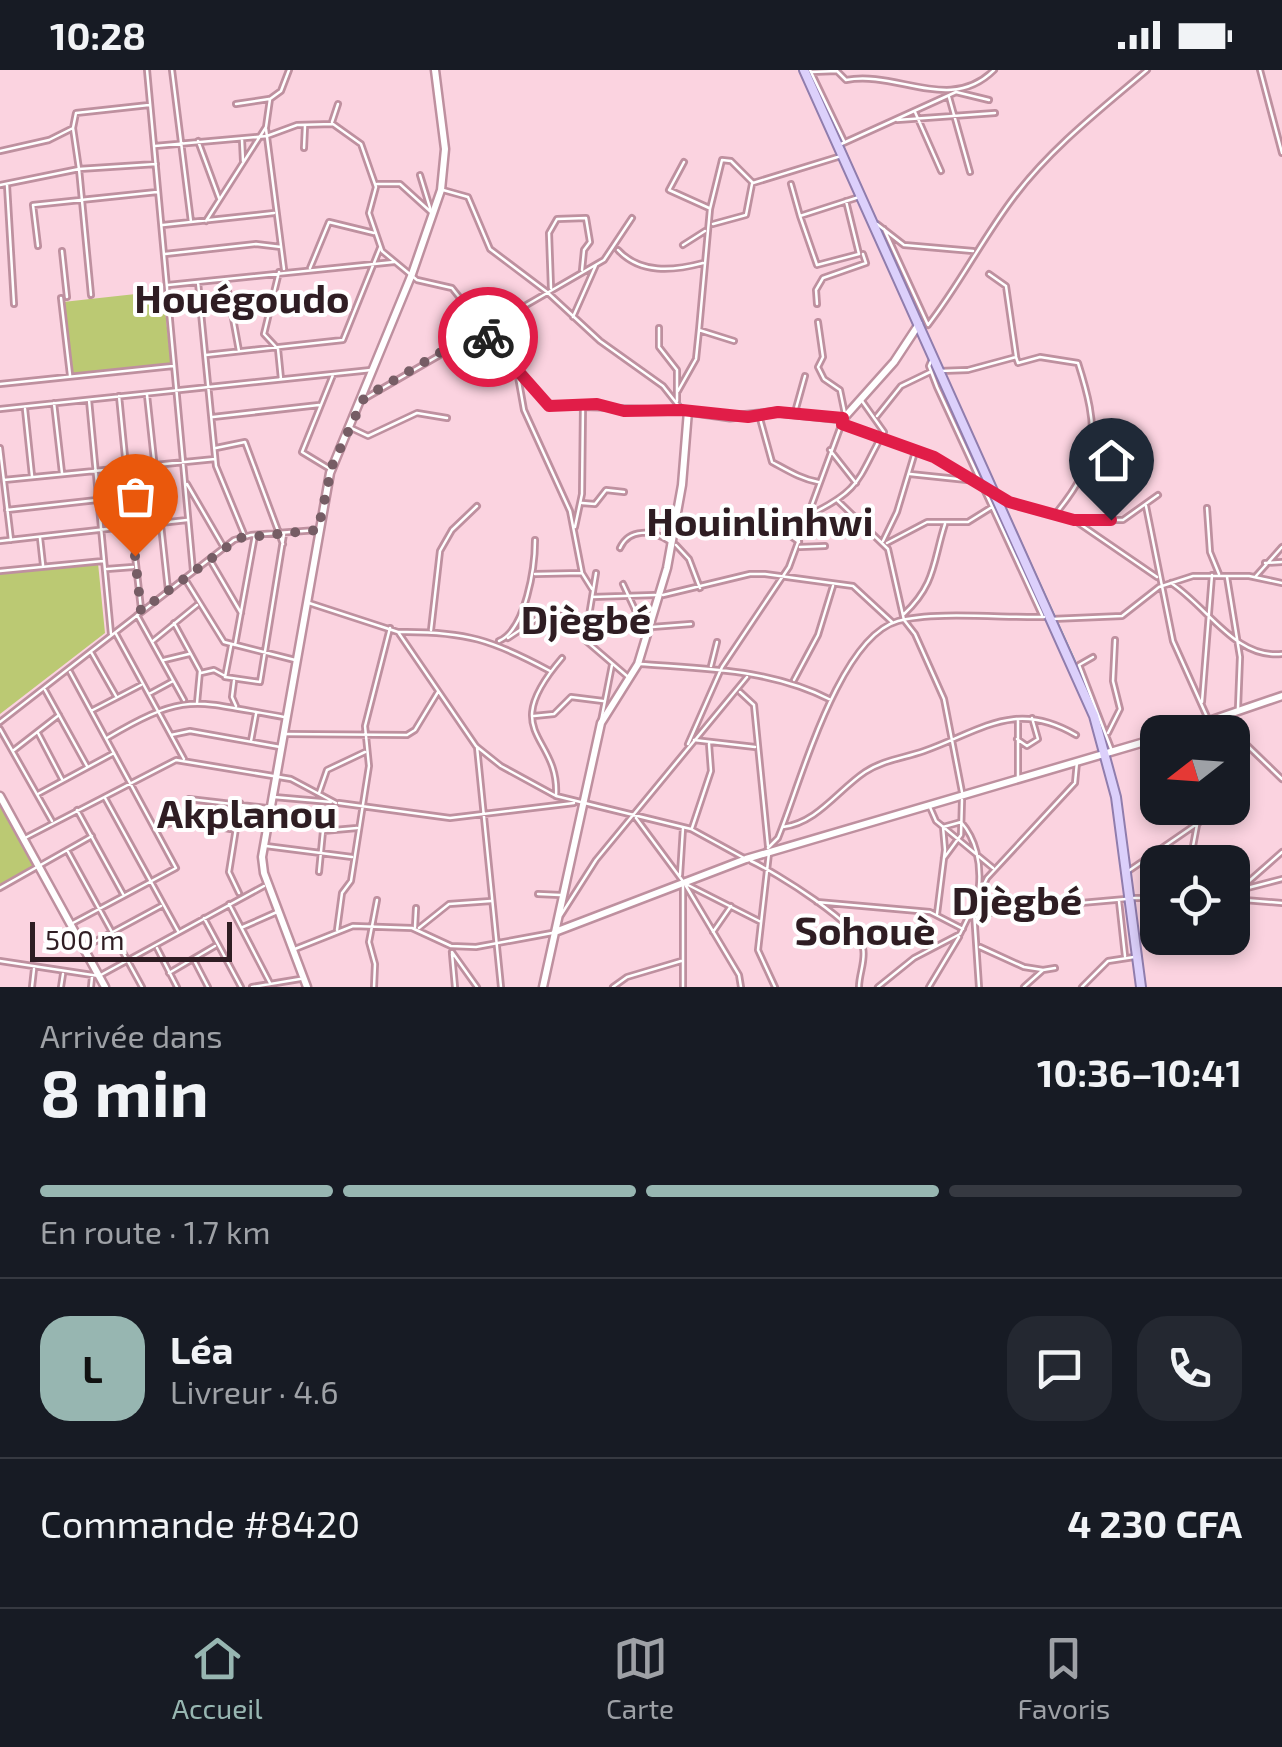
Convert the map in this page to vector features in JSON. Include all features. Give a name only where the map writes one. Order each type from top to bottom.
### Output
[{"type":"main road","points":[[809,71],[841,144],[842,156],[991,494],[1047,618],[1093,705],[1109,753],[1125,872],[1124,899],[1141,987]]},
{"type":"street","points":[[147,70],[193,570]]},
{"type":"street","points":[[172,70],[191,222]]},
{"type":"street","points":[[236,104],[270,99],[281,91],[289,70]]},
{"type":"street","points":[[252,987],[306,983],[268,885],[262,865],[264,846],[294,660],[331,469],[412,274],[442,190],[445,149],[435,70]]},
{"type":"street","points":[[841,144],[982,83],[994,70]]},
{"type":"street","points":[[874,225],[881,224],[884,229],[928,324],[960,284],[974,250],[1044,160],[1147,70]]},
{"type":"street","points":[[1260,70],[1282,153]]},
{"type":"street","points":[[809,71],[836,71],[846,80],[862,74],[989,100]]},
{"type":"street","points":[[948,96],[970,172]]},
{"type":"street","points":[[206,221],[262,136],[270,99]]},
{"type":"street","points":[[91,294],[73,128],[77,112],[150,104]]},
{"type":"street","points":[[332,123],[338,104]]},
{"type":"street","points":[[914,110],[941,171]]},
{"type":"street","points":[[896,120],[995,114]]},
{"type":"street","points":[[154,146],[270,136],[306,124],[332,123],[360,143],[376,184],[368,214],[380,247],[417,280],[452,288],[549,406],[583,404],[624,411],[685,410],[760,416],[795,413],[843,419],[880,439],[915,450],[991,494],[1074,520],[1158,578]]},
{"type":"street","points":[[304,148],[306,124]]},
{"type":"street","points":[[0,151],[49,140],[73,128]]},
{"type":"street","points":[[266,128],[270,136],[282,271],[264,334],[278,349],[281,380]]},
{"type":"street","points":[[242,138],[242,165]]},
{"type":"street","points":[[198,141],[211,185],[220,199]]},
{"type":"street","points":[[753,183],[842,156]]},
{"type":"street","points":[[677,392],[696,360],[710,209],[722,160],[731,161],[753,183]]},
{"type":"street","points":[[684,162],[670,190],[710,209]]},
{"type":"street","points":[[0,185],[79,169],[156,164]]},
{"type":"street","points":[[420,175],[433,214]]},
{"type":"street","points":[[710,226],[746,216],[753,183]]},
{"type":"street","points":[[7,184],[14,304]]},
{"type":"street","points":[[376,184],[400,184],[433,214]]},
{"type":"street","points":[[791,184],[817,265],[862,251]]},
{"type":"street","points":[[442,190],[468,198],[488,246],[549,290],[572,318],[662,386],[685,410]]},
{"type":"street","points":[[38,246],[32,205],[158,192]]},
{"type":"street","points":[[800,216],[861,196]]},
{"type":"street","points":[[817,304],[816,290],[823,278],[866,263],[846,201]]},
{"type":"street","points":[[161,225],[277,212]]},
{"type":"street","points":[[549,290],[549,232],[556,219],[586,218],[590,242],[584,250],[582,272]]},
{"type":"street","points":[[349,428],[373,390],[597,264],[616,248],[632,218]]},
{"type":"street","points":[[310,269],[328,222],[376,234]]},
{"type":"street","points":[[884,229],[904,245],[917,243],[935,251],[974,250]]},
{"type":"street","points":[[683,245],[705,231]]},
{"type":"street","points":[[697,238],[709,240]]},
{"type":"street","points":[[164,254],[256,244],[282,247]]},
{"type":"street","points":[[205,355],[345,339],[380,247]]},
{"type":"street","points":[[616,248],[628,260],[657,270],[704,263]]},
{"type":"street","points":[[62,251],[67,297]]},
{"type":"street","points":[[167,286],[395,262]]},
{"type":"street","points":[[572,318],[597,264]]},
{"type":"street","points":[[989,274],[1006,286],[1018,363],[1040,357],[1074,361],[1080,367],[1092,428],[1090,460],[1078,487],[1057,512]]},
{"type":"street","points":[[226,279],[239,352]]},
{"type":"street","points":[[198,282],[215,459],[244,536]]},
{"type":"street","points":[[61,298],[70,377]]},
{"type":"street","points":[[818,322],[823,357],[818,367],[824,379],[841,392],[843,419]]},
{"type":"street","points":[[554,929],[596,860],[662,784],[688,744],[722,667],[783,577],[799,545],[843,419],[906,347],[919,324]]},
{"type":"street","points":[[659,328],[662,354],[676,365],[678,403]]},
{"type":"street","points":[[699,330],[734,341]]},
{"type":"street","points":[[876,417],[901,386],[939,371],[968,370],[1016,357]]},
{"type":"street","points":[[0,384],[174,366]]},
{"type":"street","points":[[517,369],[524,410],[574,529],[582,573],[593,590]]},
{"type":"street","points":[[0,409],[372,370]]},
{"type":"street","points":[[331,469],[302,452],[334,374]]},
{"type":"street","points":[[795,413],[805,376]]},
{"type":"street","points":[[365,386],[373,390]]},
{"type":"street","points":[[147,394],[168,590]]},
{"type":"street","points":[[118,396],[126,468]]},
{"type":"street","points":[[89,400],[113,634],[184,760]]},
{"type":"street","points":[[810,514],[857,484],[884,432],[861,400]]},
{"type":"street","points":[[54,403],[62,475]]},
{"type":"street","points":[[574,529],[581,503],[583,404]]},
{"type":"street","points":[[212,418],[320,405]]},
{"type":"street","points":[[25,406],[32,478]]},
{"type":"street","points":[[601,722],[638,664],[672,544],[685,410]]},
{"type":"street","points":[[349,428],[368,436],[417,413],[448,418]]},
{"type":"street","points":[[760,416],[772,462],[790,468],[801,480],[819,483]]},
{"type":"street","points":[[214,449],[245,442],[266,508],[274,517],[276,533],[283,544]]},
{"type":"street","points":[[0,448],[10,540]]},
{"type":"street","points":[[830,450],[857,484]]},
{"type":"street","points":[[915,450],[884,542],[903,618],[916,634],[939,686],[952,741],[962,794],[962,823],[958,842],[944,858]]},
{"type":"street","points":[[4,480],[215,459]]},
{"type":"street","points":[[908,473],[968,480]]},
{"type":"street","points":[[184,479],[224,548]]},
{"type":"street","points":[[581,503],[595,504],[606,490],[624,492]]},
{"type":"street","points":[[884,542],[924,524],[968,522],[991,494]]},
{"type":"street","points":[[1074,520],[1122,520],[1158,494]]},
{"type":"street","points":[[7,510],[98,500]]},
{"type":"street","points":[[837,500],[884,542]]},
{"type":"street","points":[[431,632],[430,609],[440,551],[452,530],[478,506]]},
{"type":"street","points":[[1146,506],[1173,641],[1211,715]]},
{"type":"street","points":[[1207,508],[1210,552],[1219,574]]},
{"type":"street","points":[[0,541],[188,520]]},
{"type":"street","points":[[760,520],[770,520],[799,545],[825,546]]},
{"type":"street","points":[[769,850],[783,826],[832,700],[860,652],[903,618],[926,588],[942,552],[946,523]]},
{"type":"street","points":[[132,526],[139,613],[185,701]]},
{"type":"street","points":[[0,722],[224,548],[244,536],[318,530]]},
{"type":"street","points":[[200,674],[214,670],[235,679],[260,682],[284,532]]},
{"type":"street","points":[[620,548],[625,538],[638,533],[660,535],[685,552],[700,588]]},
{"type":"street","points":[[225,676],[242,614],[256,534]]},
{"type":"street","points":[[40,537],[44,567]]},
{"type":"street","points":[[506,639],[517,624],[534,574],[536,540]]},
{"type":"street","points":[[1255,577],[1282,547]]},
{"type":"street","points":[[209,558],[242,614]]},
{"type":"street","points":[[0,572],[104,560]]},
{"type":"street","points":[[1264,563],[1282,562]]},
{"type":"street","points":[[105,569],[136,567]]},
{"type":"street","points":[[534,574],[582,573]]},
{"type":"street","points":[[596,573],[585,640],[630,678]]},
{"type":"street","points":[[592,597],[658,595],[750,574],[854,586],[893,623]]},
{"type":"street","points":[[1202,703],[1212,574]]},
{"type":"street","points":[[903,618],[1122,616],[1170,582],[1225,574],[1282,584]]},
{"type":"street","points":[[1225,574],[1239,646],[1237,714]]},
{"type":"street","points":[[184,578],[220,638],[233,646],[294,660]]},
{"type":"street","points":[[1170,582],[1208,611],[1239,646],[1264,656],[1282,654]]},
{"type":"street","points":[[793,681],[824,620],[834,583]]},
{"type":"street","points":[[623,584],[648,631]]},
{"type":"street","points":[[305,602],[398,632],[476,746],[501,766],[556,796],[691,829],[768,869],[816,902],[861,941],[860,987]]},
{"type":"street","points":[[152,641],[198,604]]},
{"type":"street","points":[[398,632],[497,641],[544,614],[588,619]]},
{"type":"street","points":[[174,623],[200,674],[197,702]]},
{"type":"street","points":[[648,631],[690,624]]},
{"type":"street","points":[[337,930],[341,896],[351,881],[362,807],[364,734],[390,627]]},
{"type":"street","points":[[1107,735],[1120,709],[1113,681],[1114,640]]},
{"type":"street","points":[[497,641],[550,671]]},
{"type":"street","points":[[710,667],[717,642]]},
{"type":"street","points":[[91,652],[117,698]]},
{"type":"street","points":[[162,660],[192,652]]},
{"type":"street","points":[[1093,657],[1079,663],[1107,735],[1109,753]]},
{"type":"street","points":[[556,796],[548,760],[534,736],[532,717],[536,694],[562,658]]},
{"type":"street","points":[[543,987],[578,803],[613,664]]},
{"type":"street","points":[[638,664],[722,667],[747,677],[793,681],[832,700]]},
{"type":"street","points":[[69,670],[176,868],[70,924]]},
{"type":"street","points":[[688,744],[739,692],[747,677]]},
{"type":"street","points":[[235,679],[232,697],[237,709]]},
{"type":"street","points":[[148,694],[174,680]]},
{"type":"street","points":[[91,711],[142,684]]},
{"type":"street","points":[[44,689],[87,766]]},
{"type":"street","points":[[282,734],[410,734],[438,691]]},
{"type":"street","points":[[739,692],[754,705],[769,850],[758,950],[776,987]]},
{"type":"street","points":[[1234,715],[1282,696]]},
{"type":"street","points":[[532,717],[554,714],[570,697],[603,701]]},
{"type":"street","points":[[106,738],[156,709],[185,701],[285,718]]},
{"type":"street","points":[[251,742],[256,713]]},
{"type":"street","points":[[13,751],[59,715]]},
{"type":"street","points":[[783,826],[810,818],[868,770],[952,741],[989,722],[1032,716],[1076,735]]},
{"type":"street","points":[[1016,740],[1027,746],[1038,740],[1032,730],[1032,716]]},
{"type":"street","points":[[1018,718],[1018,778]]},
{"type":"street","points":[[0,729],[52,823]]},
{"type":"street","points":[[170,735],[184,731],[280,747]]},
{"type":"street","points":[[37,732],[63,780]]},
{"type":"street","points":[[694,740],[756,747]]},
{"type":"street","points":[[691,829],[711,771],[709,744]]},
{"type":"street","points":[[294,950],[337,930],[370,926],[416,929],[451,946],[497,944],[554,929],[769,850],[1140,744]]},
{"type":"street","points":[[476,746],[501,987]]},
{"type":"street","points":[[318,794],[332,766],[366,751]]},
{"type":"street","points":[[1250,751],[1282,779]]},
{"type":"street","points":[[37,795],[114,753]]},
{"type":"street","points":[[23,838],[167,762],[184,760],[296,780],[336,802]]},
{"type":"street","points":[[929,987],[974,910],[981,887],[1075,784],[1077,760]]},
{"type":"street","points":[[104,795],[178,933]]},
{"type":"street","points":[[0,796],[105,987]]},
{"type":"street","points":[[272,797],[450,818],[578,803]]},
{"type":"street","points":[[189,799],[270,808]]},
{"type":"street","points":[[240,803],[233,830],[230,875],[240,896]]},
{"type":"street","points":[[928,804],[958,842],[971,846]]},
{"type":"street","points":[[77,810],[124,896]]},
{"type":"street","points":[[634,817],[682,881],[739,975],[741,987]]},
{"type":"street","points":[[156,830],[179,819],[233,830]]},
{"type":"street","points":[[943,827],[962,823]]},
{"type":"street","points":[[962,823],[977,855],[994,869]]},
{"type":"street","points":[[1125,872],[1194,825]]},
{"type":"street","points":[[683,827],[684,987]]},
{"type":"street","points":[[936,914],[944,858],[943,827]]},
{"type":"street","points":[[319,872],[325,830],[358,828]]},
{"type":"street","points":[[0,888],[92,836]]},
{"type":"street","points":[[264,846],[354,858]]},
{"type":"street","points":[[67,850],[142,987]]},
{"type":"street","points":[[1250,880],[1282,852]]},
{"type":"street","points":[[977,855],[981,887]]},
{"type":"street","points":[[1250,887],[1282,879]]},
{"type":"street","points":[[682,881],[761,922]]},
{"type":"street","points":[[0,961],[96,975],[155,946],[228,902],[268,885]]},
{"type":"street","points":[[538,894],[561,895]]},
{"type":"street","points":[[1124,899],[1125,956]]},
{"type":"street","points":[[976,918],[1002,910],[1140,899]]},
{"type":"street","points":[[374,987],[370,926],[377,900]]},
{"type":"street","points":[[416,929],[449,904],[493,900]]},
{"type":"street","points":[[1250,900],[1282,903]]},
{"type":"street","points":[[228,902],[270,983]]},
{"type":"street","points":[[816,902],[936,914],[964,928]]},
{"type":"street","points":[[712,933],[732,904]]},
{"type":"street","points":[[84,948],[163,905]]},
{"type":"street","points":[[416,908],[416,929]]},
{"type":"street","points":[[974,910],[979,987]]},
{"type":"street","points":[[242,927],[278,912]]},
{"type":"street","points":[[204,917],[241,987]]},
{"type":"street","points":[[878,987],[914,958],[960,934]]},
{"type":"street","points":[[169,973],[218,944]]},
{"type":"street","points":[[155,946],[177,987]]},
{"type":"street","points":[[451,946],[456,987]]},
{"type":"street","points":[[978,946],[1024,967],[1055,968]]},
{"type":"street","points":[[452,952],[476,987]]},
{"type":"street","points":[[1082,987],[1105,964],[1125,956],[1136,958]]},
{"type":"street","points":[[194,958],[208,987]]},
{"type":"street","points":[[613,987],[627,977],[682,961]]},
{"type":"street","points":[[32,987],[34,968]]},
{"type":"street","points":[[1024,987],[1043,970]]},
{"type":"street","points":[[61,987],[63,972]]},
{"type":"street","points":[[91,987],[96,975]]},
{"type":"green space","points":[[163,291],[171,365],[71,374],[63,302]]},
{"type":"green space","points":[[98,563],[105,633],[0,714],[0,572]]},
{"type":"green space","points":[[0,805],[33,866],[0,884]]},
{"type":"waterway","points":[[819,92],[874,217]]},
{"type":"waterway","points":[[910,298],[1088,691]]},
{"type":"waterway","points":[[1103,732],[1107,744]]},
{"type":"way so far","points":[[135,556],[141,611],[239,538],[318,530],[332,466],[364,398],[480,329],[488,337]]},
{"type":"district","name":"Houégoudo","points":[[242,299]]},
{"type":"district","name":"Houinlinhwi","points":[[760,522]]},
{"type":"district","name":"Djègbé","points":[[586,620]]},
{"type":"district","name":"Akplanou","points":[[247,814]]},
{"type":"district","name":"Djègbé","points":[[1017,901]]},
{"type":"district","name":"Sohouè","points":[[865,931]]},
{"type":"route","points":[[488,337],[549,406],[597,404],[624,411],[682,410],[748,417],[778,412],[843,418],[842,424],[934,457],[1009,502],[1057,512],[1074,520],[1111,520]]}]
